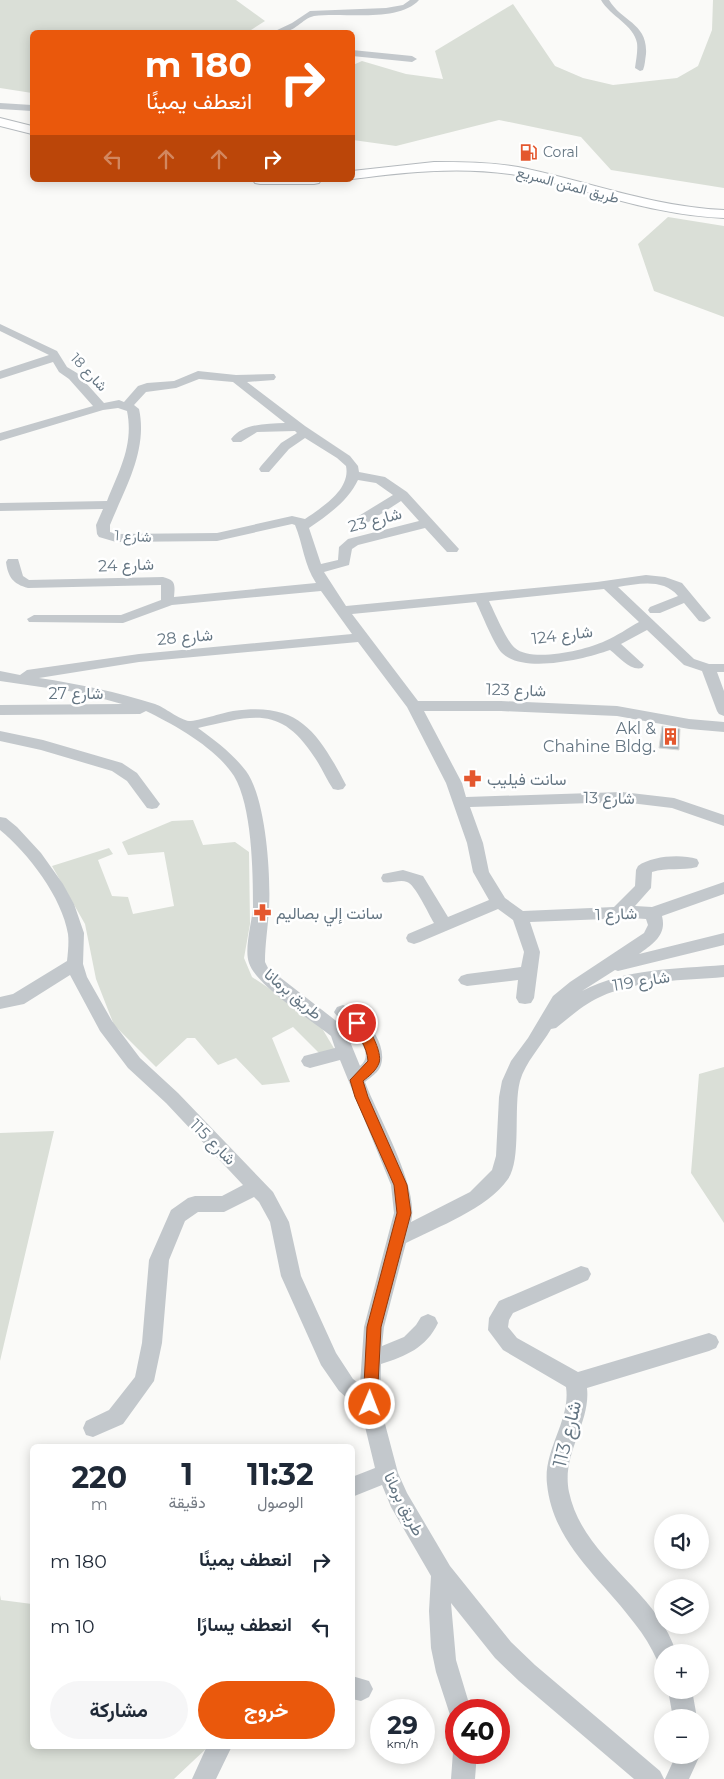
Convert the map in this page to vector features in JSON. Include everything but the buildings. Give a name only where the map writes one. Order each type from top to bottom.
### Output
[{"type":"highway","points":[[0,116],[30,123]]},
{"type":"highway","points":[[0,122],[30,130]]},
{"type":"highway","name":"طريق المتن السريع","points":[[355,169],[433,160],[482,162],[552,173],[656,202],[693,207],[724,208]]},
{"type":"highway","name":"طريق المتن السريع","points":[[355,176],[408,168],[447,166],[498,168],[542,176],[658,208],[724,214]]},
{"type":"street","points":[[282,30],[304,22],[310,14],[396,10],[406,7],[415,0]]},
{"type":"street","points":[[605,0],[614,13],[637,32],[641,41],[640,68]]},
{"type":"street","points":[[355,53],[412,59]]},
{"type":"street","points":[[0,106],[30,108]]},
{"type":"street","name":"شارع 18","points":[[0,327],[48,349],[63,369],[73,376],[101,407]]},
{"type":"street","points":[[0,375],[55,357]]},
{"type":"street","points":[[0,437],[101,407],[119,404],[127,406],[142,389],[176,384],[198,375],[236,379],[270,377]]},
{"type":"street","points":[[236,379],[301,430],[346,458],[353,469],[354,475],[333,505],[302,526],[311,558],[316,570],[342,611],[414,706],[454,783],[474,843],[481,872],[499,902],[520,917],[532,952],[525,998]]},
{"type":"street","name":"شارع 1","points":[[127,406],[135,413],[133,454],[128,470],[110,505],[103,525],[104,534],[116,538],[217,537],[292,520],[300,522],[302,526]]},
{"type":"street","points":[[237,439],[241,434],[250,430],[301,430]]},
{"type":"street","points":[[265,469],[301,430]]},
{"type":"street","points":[[354,475],[380,480],[402,495],[452,548]]},
{"type":"street","points":[[362,520],[402,495]]},
{"type":"street","points":[[0,507],[110,505]]},
{"type":"street","name":"شارع 23","points":[[316,570],[334,567],[344,562],[347,544],[429,523]]},
{"type":"street","name":"شارع 24","points":[[13,562],[16,577],[28,584],[163,581],[168,583],[167,599],[170,601]]},
{"type":"street","points":[[342,611],[656,580],[677,586],[704,618]]},
{"type":"street","points":[[608,585],[689,662],[708,668],[724,668]]},
{"type":"street","points":[[34,619],[123,619],[170,601],[326,586]]},
{"type":"street","name":"شارع 124","points":[[480,597],[508,650],[513,655],[522,658],[558,657],[587,653],[612,644],[647,624]]},
{"type":"street","points":[[655,610],[686,597]]},
{"type":"street","name":"شارع 28","points":[[5,676],[139,658],[362,637]]},
{"type":"street","points":[[612,644],[637,665]]},
{"type":"street","points":[[708,668],[724,711]]},
{"type":"street","name":"طريق برمانا","points":[[5,676],[83,689],[152,708],[186,726],[227,758],[240,775],[248,792],[257,824],[261,907],[257,962],[262,972],[338,1032],[362,1097],[400,1185],[404,1213],[374,1327],[371,1359],[370,1404],[386,1473],[399,1500],[442,1574],[503,1650],[527,1673],[627,1757]]},
{"type":"street","name":"شارع 123","points":[[414,706],[501,706],[618,711],[689,724],[724,727]]},
{"type":"street","name":"شارع 27","points":[[0,710],[152,708]]},
{"type":"street","points":[[186,726],[236,715],[278,716],[297,727],[316,748],[338,785]]},
{"type":"street","points":[[0,736],[43,745],[117,767],[132,777],[152,804]]},
{"type":"street","name":"شارع 13","points":[[461,802],[622,796],[674,803],[724,821]]},
{"type":"street","points":[[0,822],[33,851],[62,898],[76,932],[75,964],[26,995],[9,1002],[0,1003]]},
{"type":"street","points":[[618,913],[644,888],[644,870],[646,868],[664,863],[691,863]]},
{"type":"street","points":[[389,878],[405,875],[412,876],[417,880],[444,925]]},
{"type":"street","points":[[654,913],[724,888]]},
{"type":"street","points":[[414,938],[499,902]]},
{"type":"street","name":"شارع 1","points":[[398,1238],[477,1196],[501,1174],[505,1156],[511,1080],[517,1066],[559,1001],[576,986],[651,937],[656,925],[654,913],[520,917]]},
{"type":"street","points":[[606,968],[724,939]]},
{"type":"street","name":"شارع 115","points":[[75,964],[79,978],[106,1026],[134,1063],[172,1098],[266,1197],[279,1222],[289,1269],[328,1359],[346,1385],[370,1404]]},
{"type":"street","name":"شارع 119","points":[[542,1029],[575,1003],[609,985],[637,979],[724,971]]},
{"type":"street","points":[[467,980],[529,972]]},
{"type":"street","points":[[343,1012],[357,1023],[366,1035],[373,1053],[372,1066],[356,1080]]},
{"type":"street","points":[[310,1061],[346,1052]]},
{"type":"street","points":[[93,1428],[116,1417],[144,1381],[152,1343],[159,1260],[178,1216],[195,1204],[224,1204],[257,1187]]},
{"type":"street","name":"شارع 113","points":[[581,1274],[506,1307],[501,1313],[498,1324],[502,1336],[510,1344],[576,1382],[578,1395],[557,1469],[558,1489],[563,1508],[581,1546],[654,1629],[661,1644]]},
{"type":"street","points":[[371,1359],[412,1344],[422,1335],[428,1323]]},
{"type":"street","points":[[576,1382],[709,1342]]},
{"type":"street","points":[[355,1486],[386,1473]]},
{"type":"street","points":[[442,1574],[440,1597],[441,1635],[447,1671],[456,1699]]},
{"type":"street","points":[[204,1779],[219,1749]]},
{"type":"street","points":[[627,1757],[652,1779]]},
{"type":"street","points":[[463,1779],[464,1764]]},
{"type":"street","points":[[677,1779],[684,1764]]},
{"type":"shaded area","points":[[0,0],[236,0],[265,21],[251,30],[30,30],[30,93],[0,88]]},
{"type":"shaded area","points":[[713,0],[724,0],[724,188],[611,170],[581,137],[499,120],[396,146],[355,140],[355,64],[362,61],[406,74],[443,79],[435,51],[513,4],[555,66],[583,78],[613,85],[677,78],[698,66],[712,30]]},
{"type":"shaded area","points":[[668,217],[724,226],[724,317],[654,291],[638,244]]},
{"type":"shaded area","points":[[193,820],[203,845],[235,842],[249,852],[250,924],[244,958],[252,977],[317,1020],[335,1050],[320,1054],[293,1027],[272,1038],[290,1082],[262,1085],[236,1058],[218,1065],[195,1038],[187,1038],[156,1067],[114,1025],[96,979],[85,924],[52,866],[109,848],[113,854],[98,860],[112,896],[128,897],[133,914],[174,906],[164,852],[128,855],[122,842],[172,821]]},
{"type":"shaded area","points":[[724,1067],[724,1223],[691,1173],[699,1074]]},
{"type":"shaded area","points":[[54,1131],[0,1361],[0,1133]]},
{"type":"shaded area","points":[[0,1595],[1,1600],[30,1604],[30,1749],[206,1749],[174,1779],[0,1779]]},
{"type":"place","name":"Coral","points":[[529,152]]},
{"type":"place","name":"Akl & Chahine Bldg.","points":[[670,737]]},
{"type":"place","name":"سانت فيليب","points":[[473,779]]},
{"type":"place","name":"سانت إلي بصاليم","points":[[262,913]]},
{"type":"route","points":[[357,1023],[366,1035],[374,1061],[372,1066],[356,1080],[395,1171],[403,1198],[404,1213],[392,1265],[382,1292],[374,1327],[370,1404]]}]
